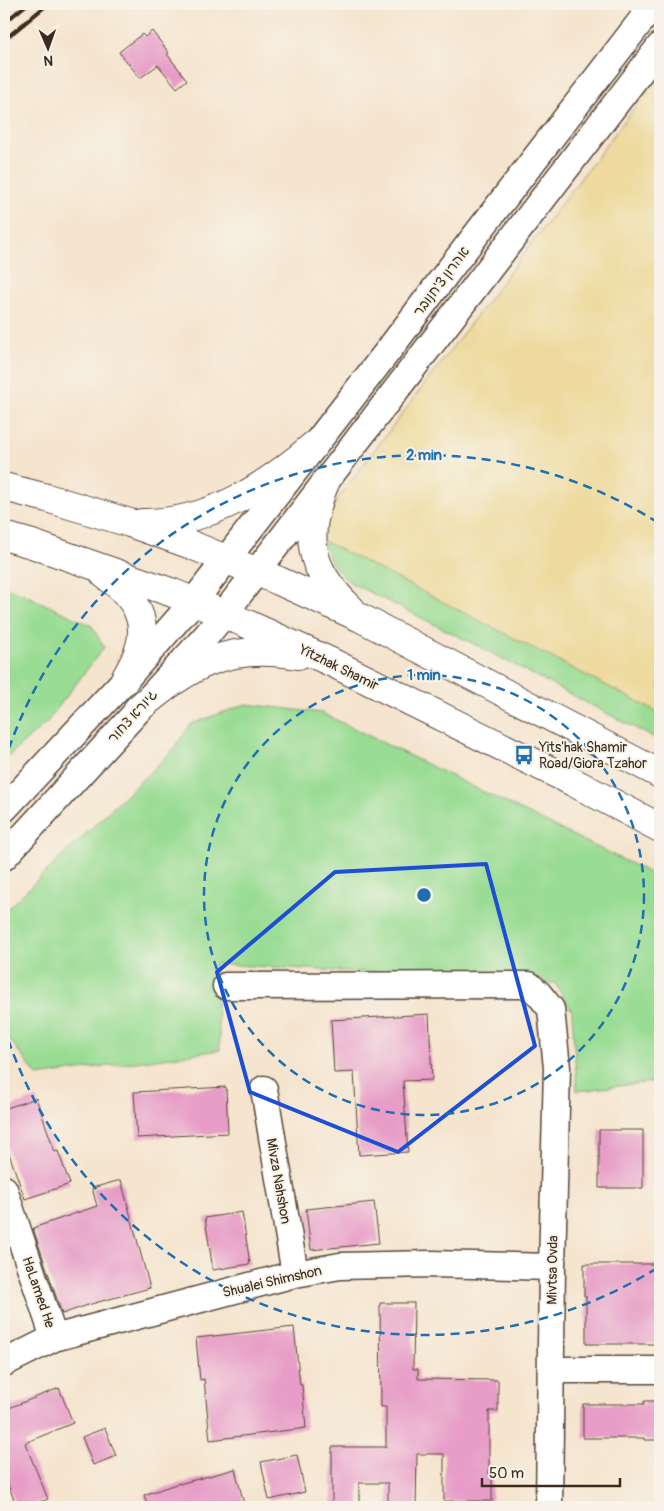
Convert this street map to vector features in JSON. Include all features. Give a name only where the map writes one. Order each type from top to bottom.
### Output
[{"type":"main road","points":[[130,523],[157,523],[182,520],[229,504],[273,478],[314,445]]},
{"type":"main road","points":[[326,481],[319,499],[312,529],[312,545],[316,561],[324,578],[337,596],[361,618]]},
{"type":"main road","points":[[4,487],[130,523],[257,572],[361,618],[660,774]]},
{"type":"main road","name":"Yitzhak Shamir","points":[[4,536],[194,601],[224,614],[333,663],[660,828]]},
{"type":"main road","points":[[86,563],[119,585],[131,598],[141,618],[141,642],[136,660],[124,681]]},
{"type":"main road","points":[[138,709],[170,682],[193,668],[215,659],[238,653],[285,653],[333,663]]},
{"type":"street","name":"אהרון צ'חנובר","points":[[227,559],[654,4]]},
{"type":"street","points":[[257,572],[660,46]]},
{"type":"street","points":[[4,809],[124,681],[194,601],[227,559]]},
{"type":"street","name":"גיורא צחור","points":[[4,856],[224,614],[257,572]]},
{"type":"street","name":"Mivtsa Ovda","points":[[226,986],[528,985],[539,994],[551,1009],[557,1068],[549,1507]]},
{"type":"street","name":"Mivza Nahshon","points":[[264,1089],[295,1274]]},
{"type":"street","name":"HaLamed He","points":[[4,1190],[54,1338]]},
{"type":"street","name":"Shualei Shimshon","points":[[4,1363],[54,1338],[295,1274],[340,1266],[431,1264],[552,1267]]},
{"type":"street","points":[[551,1370],[660,1370]]},
{"type":"highlighted area","points":[[486,864],[535,1046],[398,1152],[250,1092],[217,972],[335,872]]},
{"type":"green space","points":[[322,540],[660,713],[660,741],[474,644],[351,583],[333,564]]},
{"type":"green space","points":[[4,587],[17,591],[92,626],[104,647],[47,722],[4,760]]},
{"type":"green space","points":[[246,704],[322,713],[660,878],[660,1081],[577,1091],[572,1011],[555,983],[215,964],[220,1050],[37,1076],[4,1032],[4,912],[170,753],[191,724]]},
{"type":"sand","points":[[660,74],[660,713],[322,540],[336,501]]},
{"type":"building","points":[[152,31],[187,80],[177,88],[158,65],[140,78],[119,52],[142,34],[145,37]]},
{"type":"building","points":[[429,1014],[432,1080],[403,1081],[408,1152],[359,1155],[354,1072],[334,1073],[331,1020]]},
{"type":"building","points":[[226,1087],[228,1133],[137,1138],[134,1092]]},
{"type":"building","points":[[36,1098],[55,1152],[58,1151],[70,1184],[25,1199],[7,1148],[4,1149],[4,1109]]},
{"type":"building","points":[[599,1130],[643,1130],[643,1188],[599,1188]]},
{"type":"building","points":[[121,1180],[150,1288],[62,1314],[33,1228],[97,1206],[92,1188]]},
{"type":"building","points":[[374,1202],[379,1243],[311,1250],[306,1209]]},
{"type":"building","points":[[242,1212],[250,1264],[213,1270],[205,1218]]},
{"type":"building","points":[[584,1264],[660,1264],[660,1344],[586,1344]]},
{"type":"building","points":[[380,1303],[414,1303],[413,1369],[418,1369],[418,1379],[498,1380],[498,1411],[489,1411],[489,1474],[492,1474],[492,1501],[444,1501],[444,1454],[417,1454],[416,1507],[388,1507],[388,1483],[359,1483],[359,1507],[332,1507],[332,1447],[386,1447],[386,1407],[381,1407]]},
{"type":"building","points":[[294,1327],[306,1428],[210,1440],[204,1379],[200,1380],[196,1338]]},
{"type":"building","points":[[59,1388],[73,1423],[25,1443],[48,1499],[27,1507],[17,1507],[4,1475],[4,1410]]},
{"type":"building","points":[[644,1401],[660,1401],[660,1440],[644,1440],[644,1438],[583,1438],[583,1404],[644,1404]]},
{"type":"building","points":[[105,1428],[116,1456],[93,1465],[82,1437]]},
{"type":"building","points":[[297,1455],[305,1492],[269,1500],[261,1462]]},
{"type":"building","points":[[235,1469],[244,1504],[231,1507],[148,1507],[144,1495],[179,1483]]},
{"type":"railway","points":[[4,23],[27,4]]},
{"type":"railway","points":[[4,40],[48,4]]},
{"type":"place","name":"Yits'hak Shamir Road/Giora Tzahor","points":[[524,755]]}]
